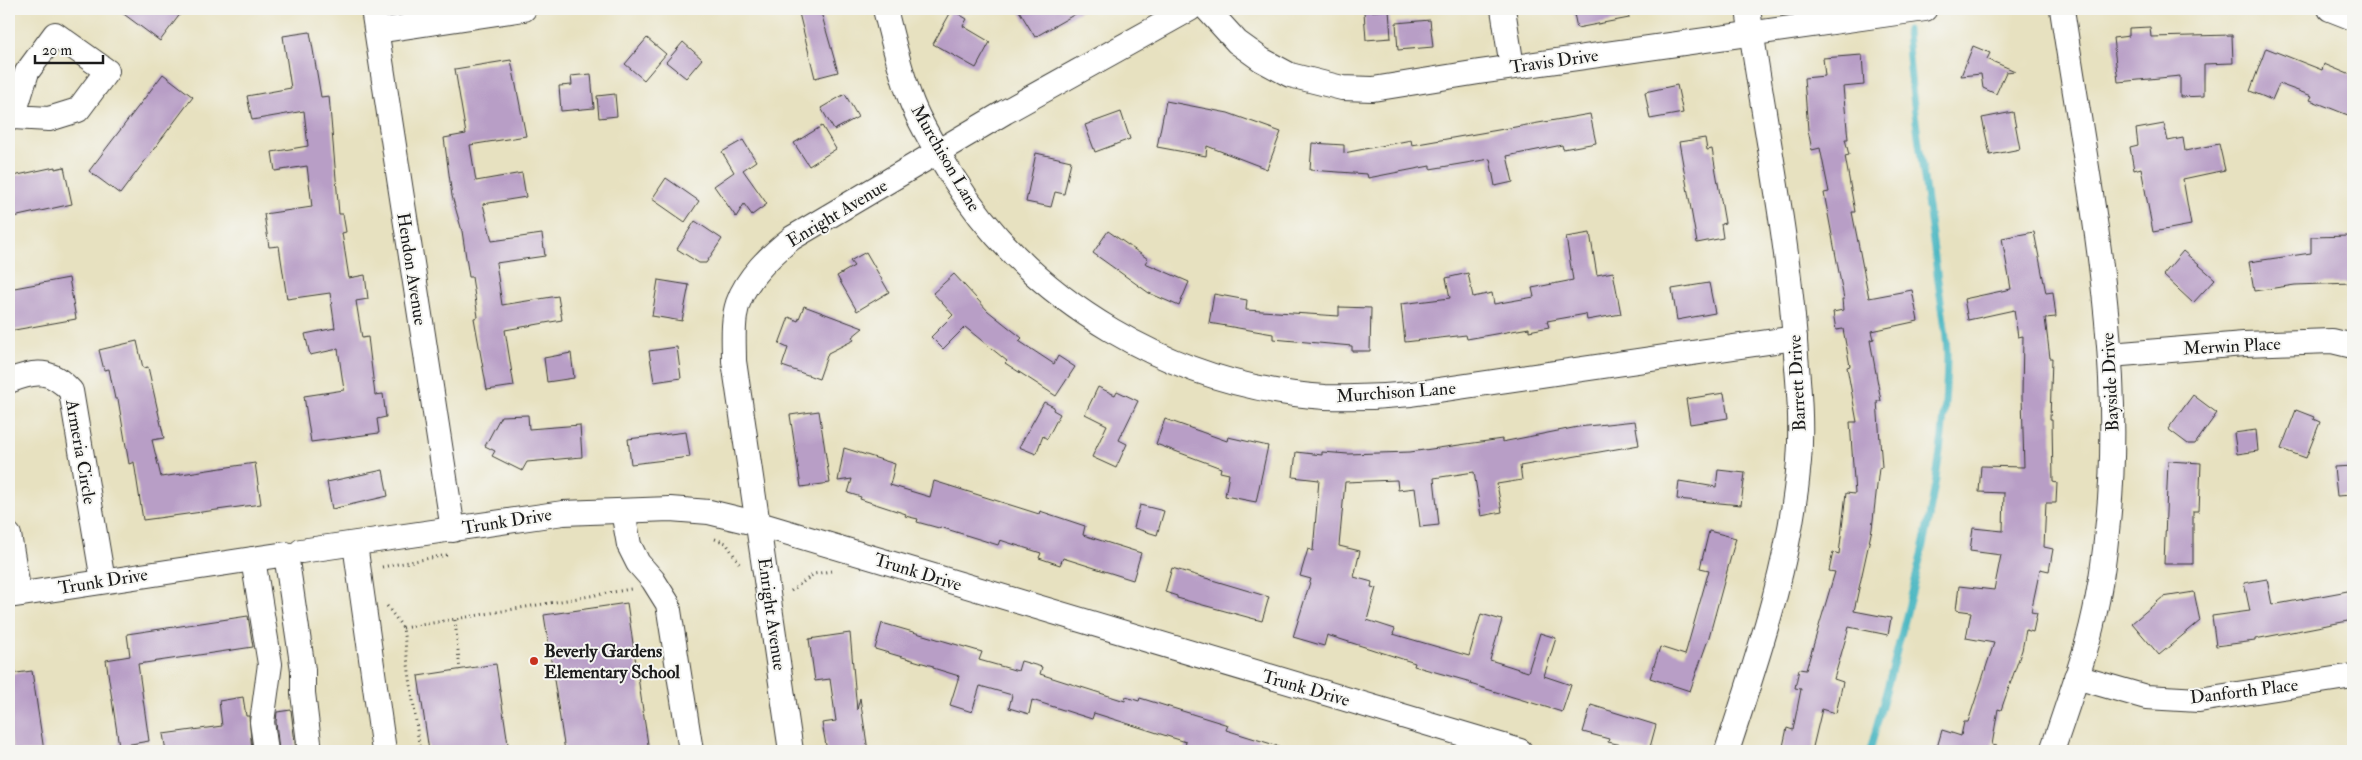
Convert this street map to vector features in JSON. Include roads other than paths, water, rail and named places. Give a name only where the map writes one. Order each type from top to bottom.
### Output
[{"type":"street","points":[[375,20],[524,9]]},
{"type":"street","name":"Murchison Lane","points":[[885,9],[896,58],[913,105],[938,153],[972,208],[1000,240],[1037,277],[1073,306],[1115,333],[1159,356],[1216,376],[1279,391],[1324,397],[1368,398],[1411,394],[1795,338]]},
{"type":"street","name":"Enright Avenue","points":[[791,751],[734,361],[734,332],[738,303],[756,273],[773,254],[792,238],[1005,112],[1190,9]]},
{"type":"street","name":"Travis Drive","points":[[1207,9],[1237,42],[1262,60],[1290,75],[1342,88],[1373,89],[1925,9]]},
{"type":"street","points":[[1503,9],[1512,68]]},
{"type":"street","name":"Barrett Drive","points":[[1727,751],[1761,646],[1785,558],[1794,509],[1800,459],[1800,398],[1789,273],[1748,9]]},
{"type":"street","name":"Bayside Drive","points":[[2052,751],[2085,653],[2098,591],[2107,532],[2112,468],[2113,405],[2110,355],[2100,264],[2062,9]]},
{"type":"street","points":[[2330,9],[2353,18]]},
{"type":"street","name":"Hendon Avenue","points":[[375,20],[453,530]]},
{"type":"street","name":"Merwin Place","points":[[2110,355],[2244,344],[2332,342],[2353,346]]},
{"type":"street","name":"Armeria Circle","points":[[9,381],[23,375],[41,373],[59,378],[71,391],[103,581]]},
{"type":"street","name":"Trunk Drive","points":[[14,595],[563,513],[670,509],[709,512],[759,524],[1520,751]]},
{"type":"street","points":[[623,511],[629,545],[638,563],[653,580],[668,604],[691,751]]},
{"type":"street","points":[[9,535],[14,595]]},
{"type":"street","points":[[355,544],[384,751]]},
{"type":"street","points":[[294,553],[303,693],[310,751]]},
{"type":"street","points":[[253,559],[270,664],[262,722],[266,751]]},
{"type":"street","name":"Danforth Place","points":[[2076,677],[2146,697],[2199,700],[2353,676]]},
{"type":"street","points":[[264,699],[303,693]]},
{"type":"waterway","points":[[1870,751],[1921,556],[1939,457],[1945,406],[1946,335],[1916,122],[1907,30]]},
{"type":"place","name":"Beverly Gardens Elementary School","points":[[534,661]]}]
